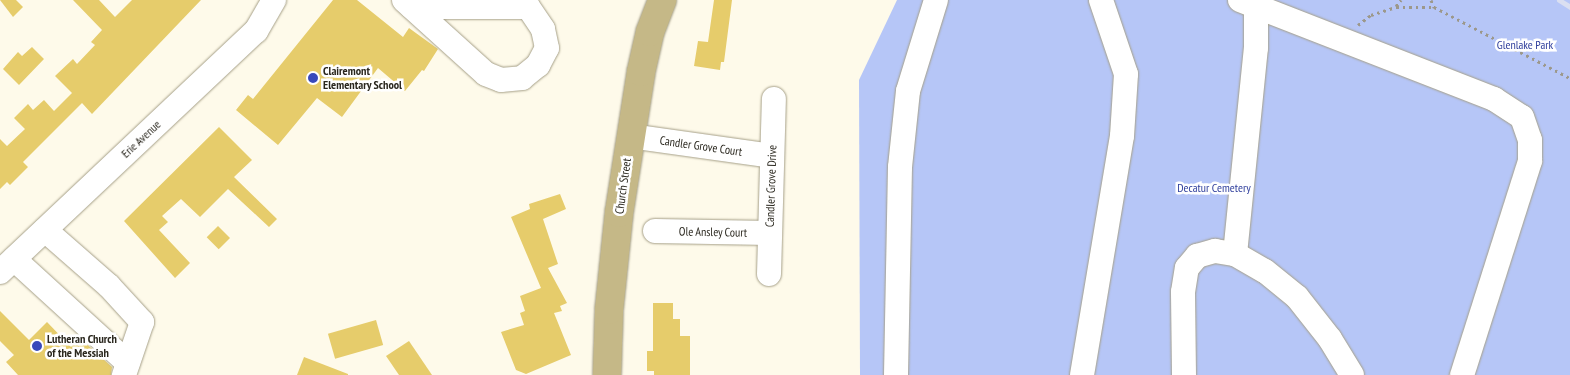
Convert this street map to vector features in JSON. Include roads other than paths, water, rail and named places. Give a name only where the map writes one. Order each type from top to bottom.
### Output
[{"type":"main road","name":"Church Street","points":[[607,375],[630,136],[648,40],[662,0]]},
{"type":"street","name":"Erie Avenue","points":[[7,266],[256,31],[274,0]]},
{"type":"street","points":[[896,375],[900,167],[908,90],[936,0]]},
{"type":"street","points":[[1082,375],[1122,136],[1126,74],[1101,0]]},
{"type":"street","points":[[408,3],[528,8],[543,29],[547,48],[538,65],[522,78],[501,80],[486,74],[408,3]]},
{"type":"street","points":[[1248,3],[1494,99],[1522,117],[1530,140],[1530,161],[1462,375]]},
{"type":"street","points":[[1235,254],[1256,48],[1248,3]]},
{"type":"street","name":"Candler Grove Drive","points":[[769,274],[774,99]]},
{"type":"street","name":"Candler Grove Court","points":[[630,136],[772,156]]},
{"type":"street","points":[[7,266],[126,369],[142,322],[109,286],[45,230]]},
{"type":"street","name":"Ole Ansley Court","points":[[655,231],[770,233]]},
{"type":"street","points":[[1184,375],[1183,292],[1187,268],[1197,256],[1215,251],[1235,254],[1265,271],[1297,297],[1330,339],[1352,375]]},
{"type":"waterway","points":[[1559,0],[1570,7]]},
{"type":"place","name":"Clairemont Elementary School","points":[[313,78]]},
{"type":"place","name":"Lutheran Church of the Messiah","points":[[37,346]]},
{"type":"park label","name":"Glenlake Park","points":[[1525,45]]},
{"type":"park label","name":"Decatur Cemetery","points":[[1214,188]]}]
